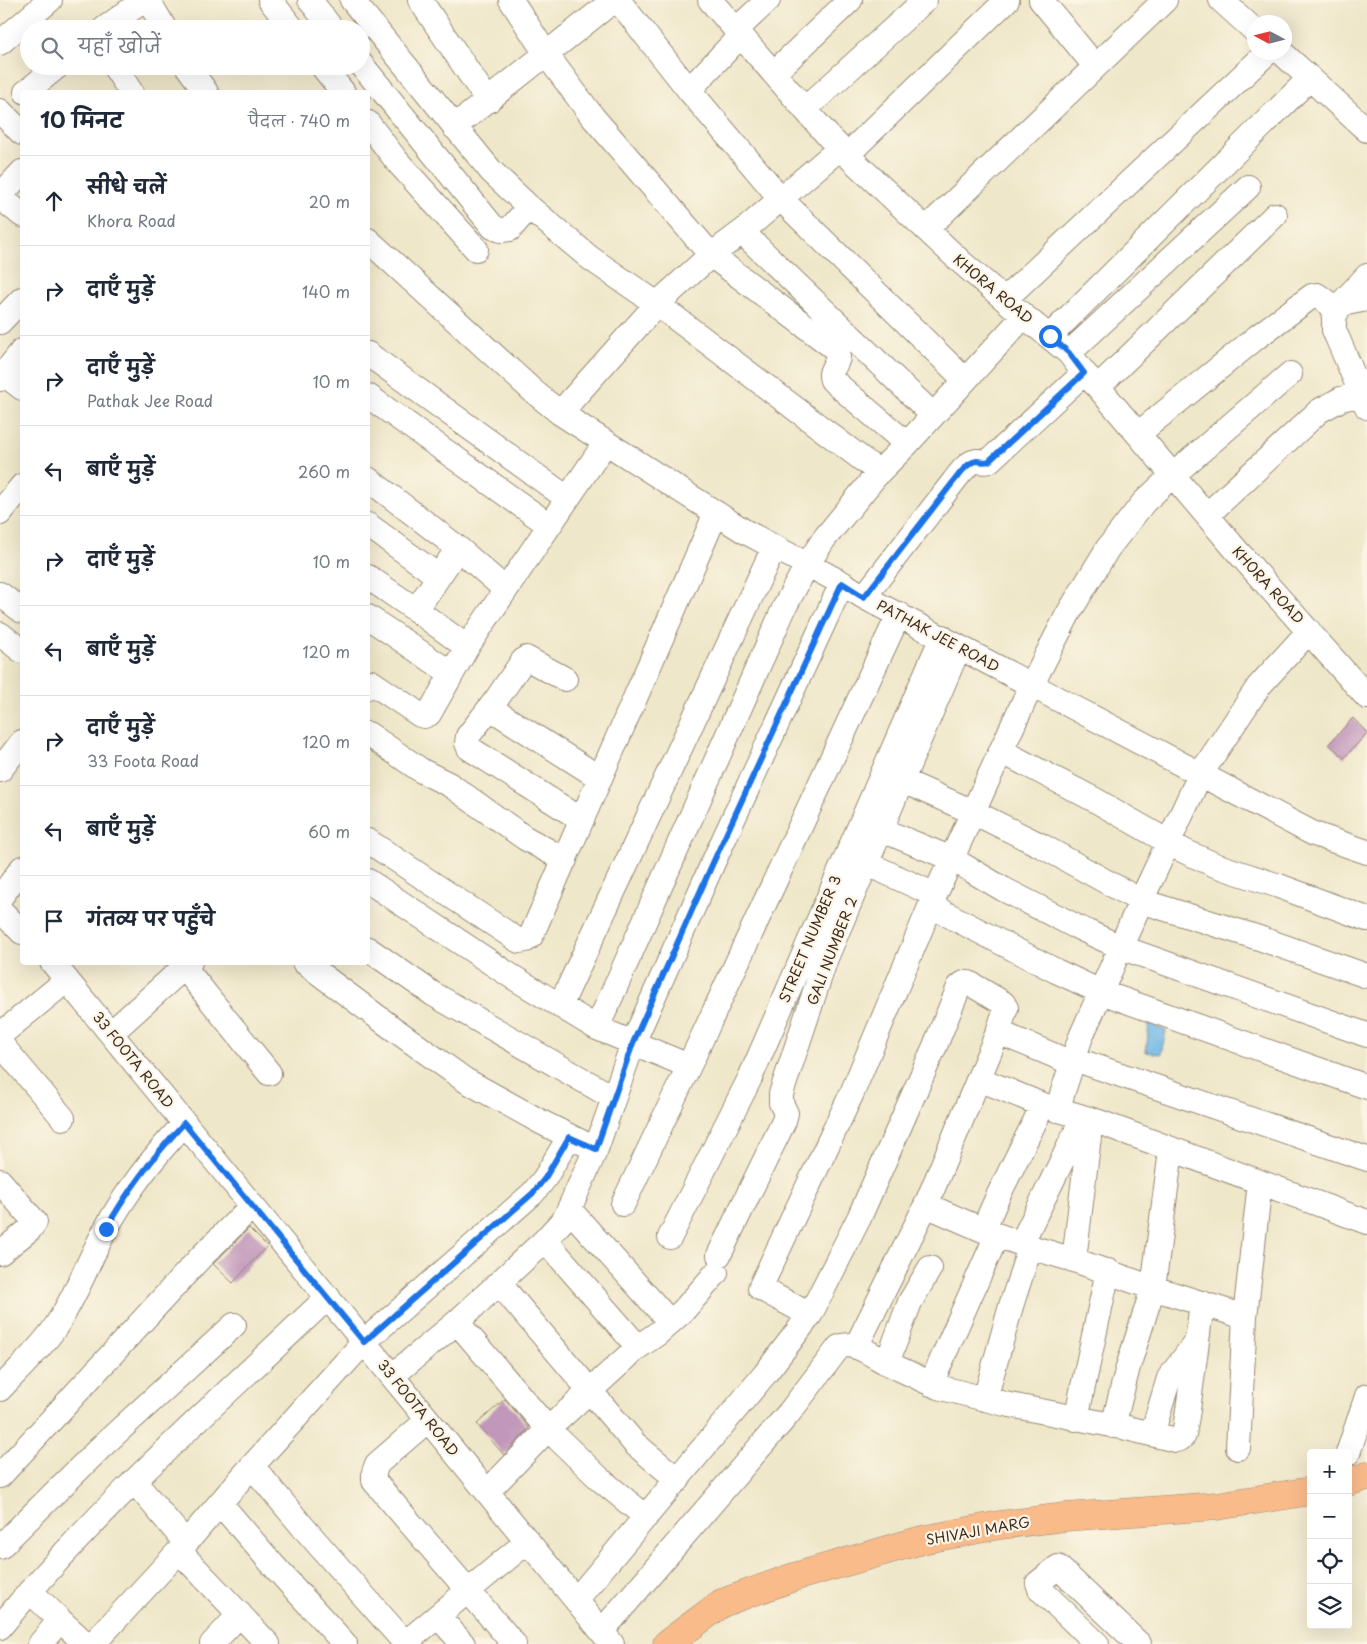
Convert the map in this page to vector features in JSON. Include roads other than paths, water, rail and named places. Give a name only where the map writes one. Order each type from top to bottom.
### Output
[{"type":"main road","points":[[1352,1481],[1367,1476]]},
{"type":"main road","name":"SHIVAJI MARG","points":[[667,1644],[722,1603],[794,1577],[922,1540],[1000,1525],[1066,1517],[1217,1506],[1307,1492]]},
{"type":"street","points":[[27,20],[50,0]]},
{"type":"street","points":[[117,20],[146,0],[159,20]]},
{"type":"street","points":[[270,0],[286,20]]},
{"type":"street","points":[[310,0],[325,20]]},
{"type":"street","points":[[352,0],[368,20]]},
{"type":"street","points":[[420,0],[488,100]]},
{"type":"street","points":[[511,0],[546,54],[592,116],[711,255],[837,350],[839,356],[830,372],[832,380],[907,444]]},
{"type":"street","points":[[454,128],[614,0]]},
{"type":"street","points":[[618,0],[689,90],[781,199],[965,380]]},
{"type":"street","name":"KHORA ROAD","points":[[710,0],[844,151],[961,262],[1069,353],[1207,516],[1367,697]]},
{"type":"street","points":[[689,90],[768,0]]},
{"type":"street","points":[[774,73],[850,0]]},
{"type":"street","points":[[805,109],[925,0]]},
{"type":"street","points":[[560,413],[658,304],[711,255],[844,151],[1007,0]]},
{"type":"street","points":[[1041,0],[1096,66]]},
{"type":"street","points":[[926,229],[1164,0]]},
{"type":"street","points":[[1220,0],[1247,24]]},
{"type":"street","points":[[370,23],[454,128],[491,171],[529,207],[590,258],[658,304],[879,472]]},
{"type":"street","points":[[0,43],[20,26]]},
{"type":"street","points":[[1005,299],[1259,60]]},
{"type":"street","points":[[1290,60],[1367,130]]},
{"type":"street","points":[[28,90],[47,75]]},
{"type":"street","points":[[120,75],[130,90]]},
{"type":"street","points":[[194,75],[205,90]]},
{"type":"street","points":[[329,75],[341,90]]},
{"type":"street","points":[[370,75],[493,226],[501,230],[510,229],[529,207]]},
{"type":"street","points":[[1050,336],[1310,78]]},
{"type":"street","points":[[20,98],[1,113],[20,131]]},
{"type":"street","points":[[370,126],[396,160],[476,249]]},
{"type":"street","points":[[20,174],[0,196],[20,213]]},
{"type":"street","points":[[1069,353],[1248,187]]},
{"type":"street","points":[[864,597],[954,481],[970,464],[977,461],[983,463],[989,461],[1091,380],[1275,215]]},
{"type":"street","points":[[742,232],[933,416]]},
{"type":"street","name":"PATHAK JEE ROAD","points":[[370,242],[533,391],[560,413],[744,531],[1031,686],[1314,834],[1367,852]]},
{"type":"street","points":[[1207,516],[1319,411],[1342,399],[1365,398],[1334,330],[1334,317],[1339,307],[1367,276]]},
{"type":"street","points":[[1138,434],[1257,337],[1312,296],[1317,295],[1339,307],[1367,300]]},
{"type":"street","points":[[0,322],[20,302]]},
{"type":"street","points":[[597,1028],[786,604],[807,565],[824,539],[879,472],[1024,316]]},
{"type":"street","points":[[20,354],[2,377],[20,387]]},
{"type":"street","points":[[370,355],[568,498]]},
{"type":"street","points":[[810,1315],[760,1288],[852,1093],[933,900],[1031,686],[1068,614],[1108,548],[1144,502],[1290,374]]},
{"type":"street","points":[[370,397],[548,525]]},
{"type":"street","points":[[370,683],[420,714],[424,716],[429,714],[467,647],[606,442]]},
{"type":"street","points":[[370,481],[458,548],[505,589]]},
{"type":"street","points":[[370,842],[519,941],[526,940],[531,936],[716,513]]},
{"type":"street","points":[[370,526],[438,576]]},
{"type":"street","points":[[560,1006],[774,547]]},
{"type":"street","points":[[416,610],[458,548]]},
{"type":"street","points":[[370,578],[467,647]]},
{"type":"street","points":[[392,1376],[457,1322],[545,1240],[559,1225],[569,1209],[596,1149],[633,1043],[712,865],[842,583]]},
{"type":"street","points":[[0,594],[20,609]]},
{"type":"street","points":[[623,1204],[899,614]]},
{"type":"street","points":[[370,618],[452,674]]},
{"type":"street","points":[[931,1384],[990,1232],[998,1196],[1050,1108],[1073,1061],[1080,1038],[1140,901],[1200,775],[1260,686],[1309,632]]},
{"type":"street","name":"GALI NUMBER 2","points":[[487,1492],[548,1430],[638,1347],[670,1322],[695,1297],[717,1264],[784,1121],[786,1113],[781,1102],[781,1094],[826,958],[903,781],[951,642]]},
{"type":"street","name":"STREET NUMBER 3","points":[[670,1237],[750,1078],[951,642]]},
{"type":"street","points":[[565,679],[526,658],[468,736],[467,743],[469,748],[582,820]]},
{"type":"street","points":[[490,708],[600,778]]},
{"type":"street","points":[[370,735],[422,771],[450,785],[525,838],[565,860]]},
{"type":"street","points":[[0,770],[20,745]]},
{"type":"street","points":[[1001,751],[1096,800],[1184,851],[1215,865],[1279,886],[1367,919]]},
{"type":"street","points":[[903,781],[973,812],[1042,846],[1140,901],[1259,938],[1367,976]]},
{"type":"street","points":[[882,830],[952,859],[1003,889],[1120,947],[1367,1035]]},
{"type":"street","points":[[868,864],[1056,971],[1101,992],[1367,1087]]},
{"type":"street","points":[[0,898],[20,871]]},
{"type":"street","points":[[370,882],[511,976],[597,1028],[689,1066]]},
{"type":"street","points":[[0,910],[20,930]]},
{"type":"street","points":[[370,950],[433,994],[614,1098]]},
{"type":"street","points":[[111,1033],[184,965]]},
{"type":"street","points":[[186,965],[269,1073]]},
{"type":"street","points":[[308,965],[465,1080],[569,1137],[596,1149]]},
{"type":"street","points":[[0,1035],[60,971]]},
{"type":"street","name":"33 FOOTA ROAD","points":[[60,971],[607,1638]]},
{"type":"street","points":[[576,1600],[678,1480],[765,1374],[810,1315],[859,1218],[935,1046],[958,987],[969,983],[1003,1003],[1006,1008],[979,1079],[926,1205],[856,1346]]},
{"type":"street","points":[[998,1032],[1073,1061],[1367,1159]]},
{"type":"street","points":[[0,1043],[63,1118]]},
{"type":"street","points":[[979,1079],[1050,1108],[1087,1119],[1367,1222]]},
{"type":"street","points":[[985,1399],[1025,1246],[1087,1119]]},
{"type":"street","points":[[1074,1260],[1087,1119]]},
{"type":"street","points":[[0,1389],[53,1331],[70,1304],[106,1229],[124,1198],[159,1151],[184,1123]]},
{"type":"street","points":[[93,1644],[364,1342],[533,1193],[545,1178],[569,1137]]},
{"type":"street","points":[[1113,1426],[1128,1367],[1153,1288],[1172,1150]]},
{"type":"street","points":[[0,1180],[35,1222],[30,1230],[0,1252]]},
{"type":"street","points":[[1238,1448],[1244,1317],[1260,1182]]},
{"type":"street","points":[[926,1205],[1025,1246],[1108,1271],[1153,1288],[1244,1317]]},
{"type":"street","points":[[0,1476],[201,1257],[252,1206]]},
{"type":"street","points":[[569,1209],[670,1322]]},
{"type":"street","points":[[545,1240],[638,1347]]},
{"type":"street","points":[[887,1363],[910,1302],[930,1268]]},
{"type":"street","points":[[1076,1419],[1108,1271]]},
{"type":"street","points":[[499,1283],[635,1444],[678,1480]]},
{"type":"street","points":[[0,1627],[30,1591],[134,1481],[328,1298]]},
{"type":"street","points":[[607,1638],[789,1413],[839,1347],[856,1346],[938,1387],[1176,1440],[1184,1435],[1202,1303]]},
{"type":"street","points":[[457,1322],[548,1430],[601,1480],[646,1517]]},
{"type":"street","points":[[0,1548],[100,1448],[234,1326]]},
{"type":"street","points":[[1349,1449],[1367,1396]]},
{"type":"street","points":[[428,1420],[377,1464],[374,1472],[374,1481],[514,1644]]},
{"type":"street","points":[[252,1466],[405,1644],[528,1541]]},
{"type":"street","points":[[134,1481],[182,1547],[268,1644]]},
{"type":"street","points":[[220,1503],[345,1644]]},
{"type":"street","points":[[1098,1644],[1038,1586],[1038,1583],[1058,1567],[1140,1644]]},
{"type":"street","points":[[30,1591],[86,1644]]},
{"type":"street","points":[[212,1644],[240,1614]]},
{"type":"street","points":[[438,1616],[463,1644]]},
{"type":"street","points":[[40,1644],[60,1620]]},
{"type":"water","points":[[1149,1023],[1166,1031],[1161,1054],[1146,1052]]}]
